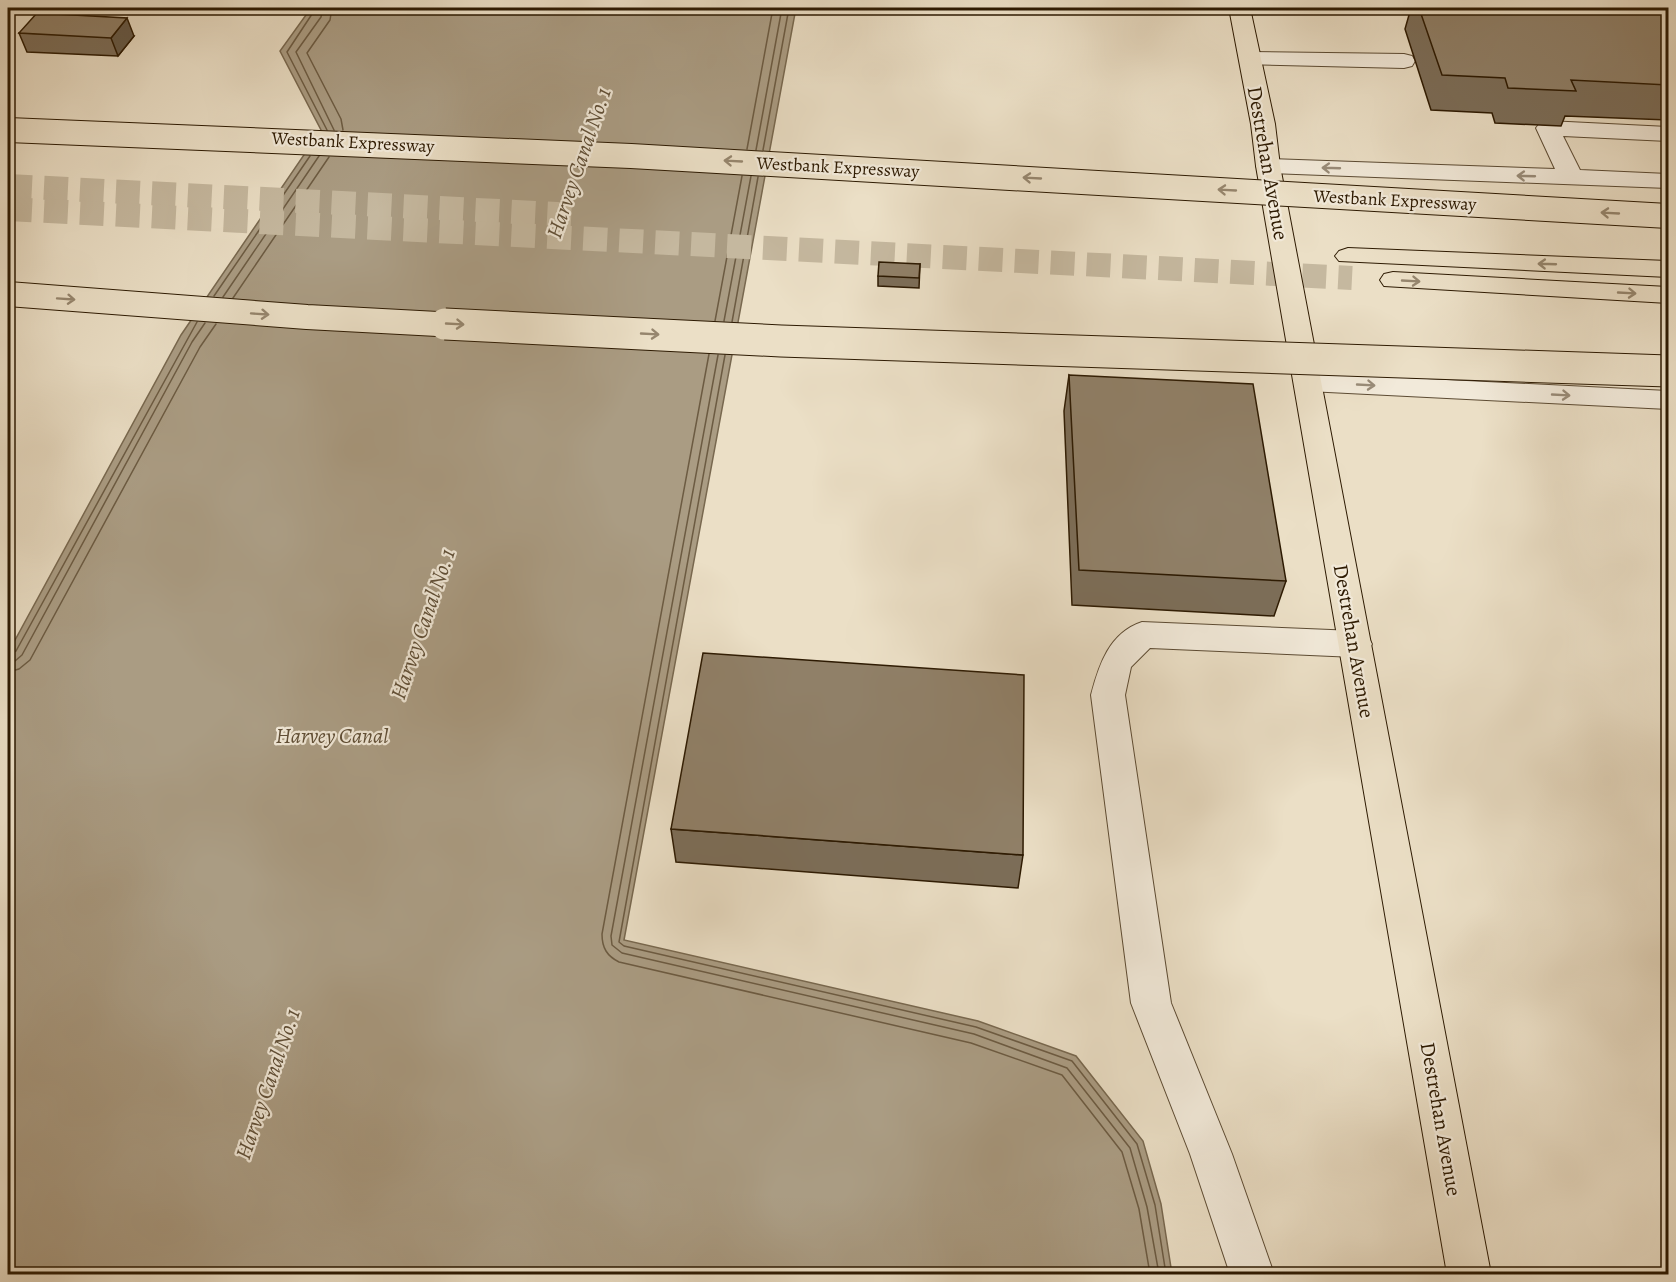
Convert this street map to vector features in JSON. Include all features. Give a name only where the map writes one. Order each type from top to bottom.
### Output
[{"type":"main road","name":"Destrehan Avenue","points":[[1239,8],[1263,124],[1268,165],[1469,1275]]},
{"type":"main road","name":"Westbank Expressway","points":[[8,130],[294,139],[759,162],[1668,216]]},
{"type":"main road","points":[[1668,269],[1350,267],[1668,295]]},
{"type":"main road","points":[[8,294],[307,317],[781,341],[1668,370]]},
{"type":"street","points":[[1250,59],[1404,61]]},
{"type":"street","points":[[1571,177],[1548,128],[1668,134]]},
{"type":"street","name":"Westbank Expressway","points":[[1268,165],[1668,181]]},
{"type":"street","points":[[1308,382],[1668,400]]},
{"type":"street","points":[[1252,1275],[1211,1154],[1151,1003],[1108,695],[1116,662],[1142,635],[1355,644]]},
{"type":"water","name":"Harvey Canal","points":[[311,8],[796,8],[624,940],[978,1021],[1076,1056],[1143,1141],[1161,1204],[1172,1274],[8,1274],[8,653],[181,335],[321,130],[280,51]]},
{"type":"building","points":[[1419,8],[1658,8],[1668,27],[1668,85],[1571,80],[1576,91],[1508,88],[1505,78],[1442,75]]},
{"type":"building","points":[[37,13],[127,18],[111,38],[19,33]]},
{"type":"building","points":[[879,262],[920,264],[919,278],[878,276]]},
{"type":"building","points":[[1069,375],[1253,384],[1286,581],[1079,570]]},
{"type":"building","points":[[703,653],[1024,675],[1023,855],[671,829]]},
{"type":"tunnel","points":[[8,186],[576,215]]},
{"type":"tunnel","points":[[8,209],[1352,278]]},
{"type":"water label","name":"Harvey Canal No. 1","points":[[579,163]]},
{"type":"water label","name":"Harvey Canal No. 1","points":[[423,624]]},
{"type":"water label","name":"Harvey Canal No. 1","points":[[268,1084]]}]
